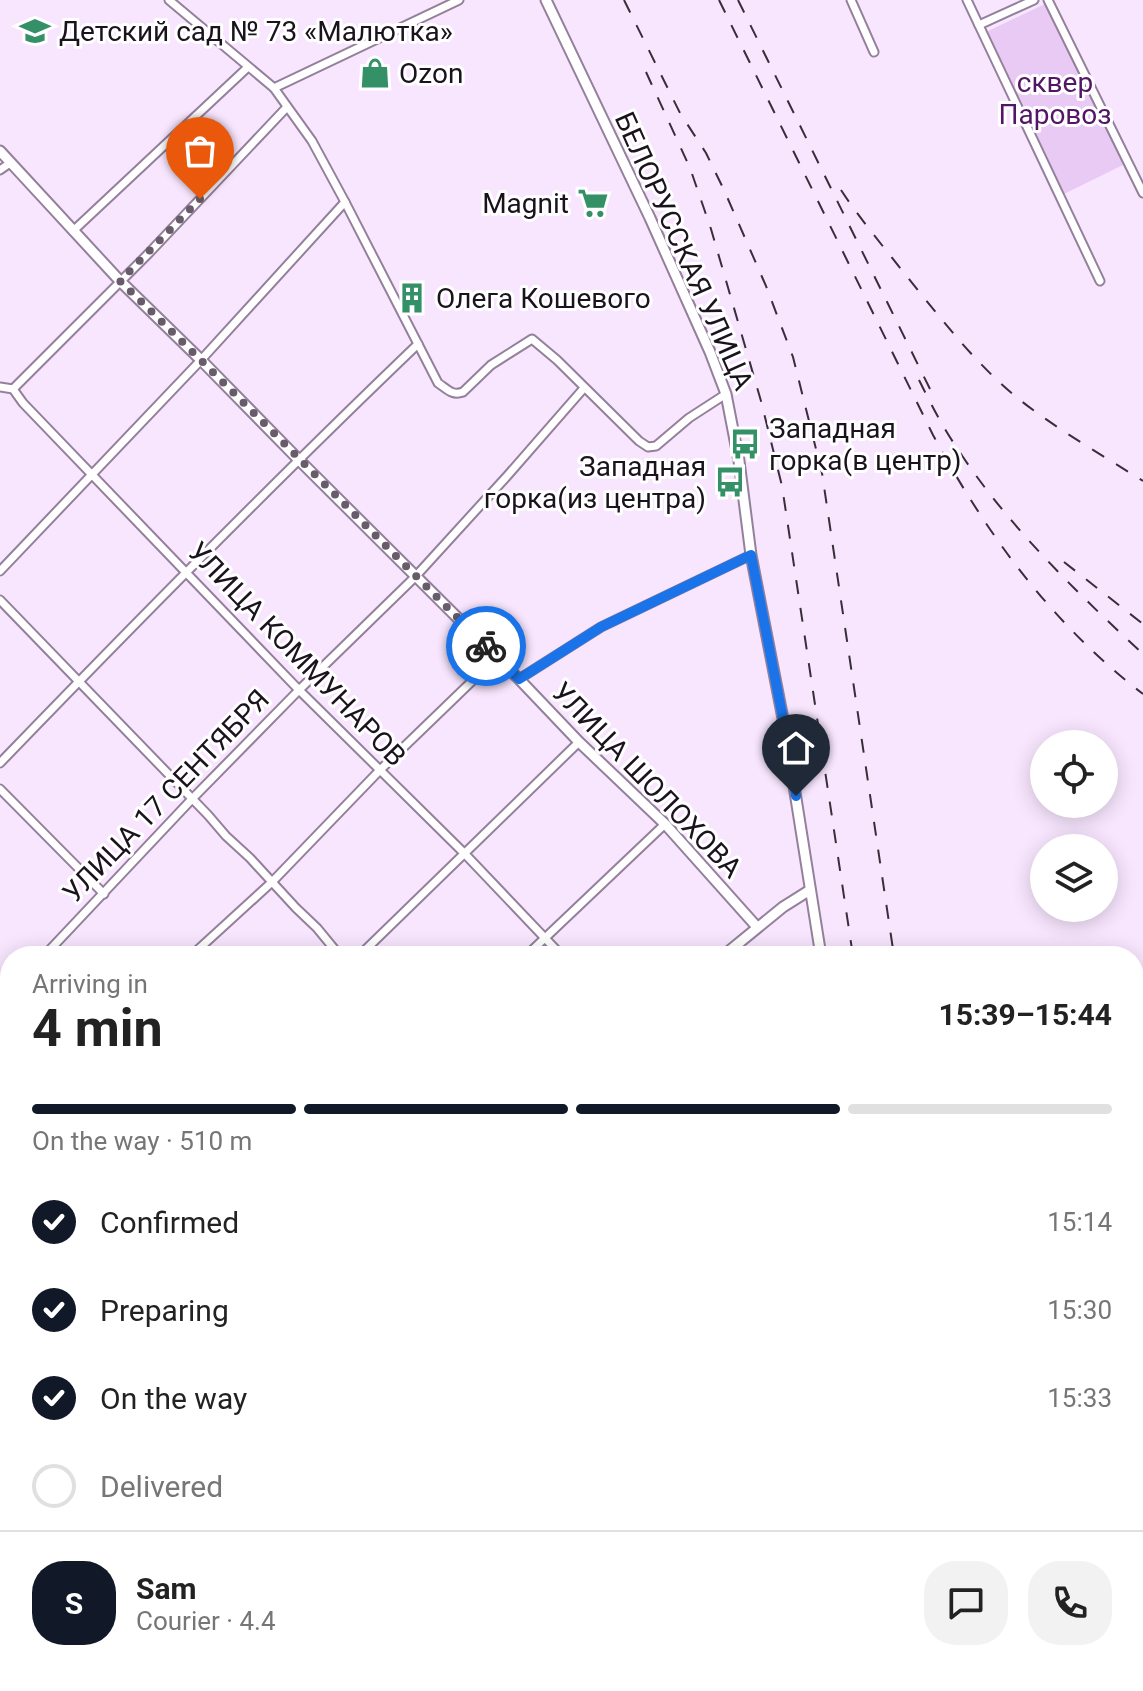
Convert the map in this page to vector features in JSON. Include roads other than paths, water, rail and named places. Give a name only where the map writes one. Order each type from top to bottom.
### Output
[{"type":"street","points":[[169,0],[274,88],[312,141],[438,383],[451,393],[463,392],[491,365],[532,339],[648,447],[656,446],[689,418],[726,394]]},
{"type":"street","points":[[274,88],[459,0]]},
{"type":"street","name":"БЕЛОРУССКАЯ УЛИЦА","points":[[546,0],[650,218],[726,394],[819,946]]},
{"type":"street","points":[[851,0],[874,52]]},
{"type":"street","points":[[967,0],[1100,281]]},
{"type":"street","points":[[979,25],[1034,0]]},
{"type":"street","points":[[1048,0],[1139,176],[1143,193]]},
{"type":"street","points":[[73,231],[247,68]]},
{"type":"street","points":[[0,387],[13,389],[287,107]]},
{"type":"street","name":"УЛИЦА ШОЛОХОВА","points":[[0,151],[120,281],[579,742],[665,824],[757,927]]},
{"type":"street","points":[[0,170],[10,163]]},
{"type":"street","points":[[0,571],[201,360],[345,202]]},
{"type":"street","points":[[0,763],[186,571],[418,344]]},
{"type":"street","name":"УЛИЦА 17 СЕНТЯБРЯ","points":[[54,946],[192,799],[415,577],[584,388]]},
{"type":"street","name":"УЛИЦА КОММУНАРОВ","points":[[13,389],[299,690],[553,946]]},
{"type":"street","points":[[519,679],[601,627],[751,555]]},
{"type":"street","points":[[0,600],[332,946]]},
{"type":"street","points":[[202,946],[272,882],[380,770],[497,657]]},
{"type":"street","points":[[369,946],[579,742]]},
{"type":"street","points":[[0,789],[104,894]]},
{"type":"street","points":[[536,946],[665,824]]},
{"type":"street","points":[[735,946],[783,907],[810,890]]},
{"type":"railway","points":[[624,0],[680,113],[706,153],[724,190],[793,357],[822,473],[893,946]]},
{"type":"railway","points":[[719,0],[954,472],[999,542],[1051,608],[1110,667],[1143,694]]},
{"type":"railway","points":[[738,0],[930,389]]},
{"type":"railway","points":[[646,72],[690,168],[711,229],[782,486],[851,946]]},
{"type":"railway","points":[[841,190],[931,306],[988,371],[1049,422],[1143,481]]},
{"type":"railway","points":[[919,380],[950,437],[996,502],[1067,581],[1143,654]]},
{"type":"railway","points":[[1064,562],[1143,624]]},
{"type":"place","name":"Детский сад № 73 «Малютка»","points":[[35,31]]},
{"type":"place","name":"Ozon","points":[[375,73]]},
{"type":"place","name":"Magnit","points":[[593,203]]},
{"type":"place","name":"Олега Кошевого","points":[[412,298]]},
{"type":"place","name":"Западная горка(в центр)","points":[[745,444]]},
{"type":"place","name":"Западная горка(из центра)","points":[[730,482]]},
{"type":"park label","name":"сквер Паровоз","points":[[1055,98]]}]
